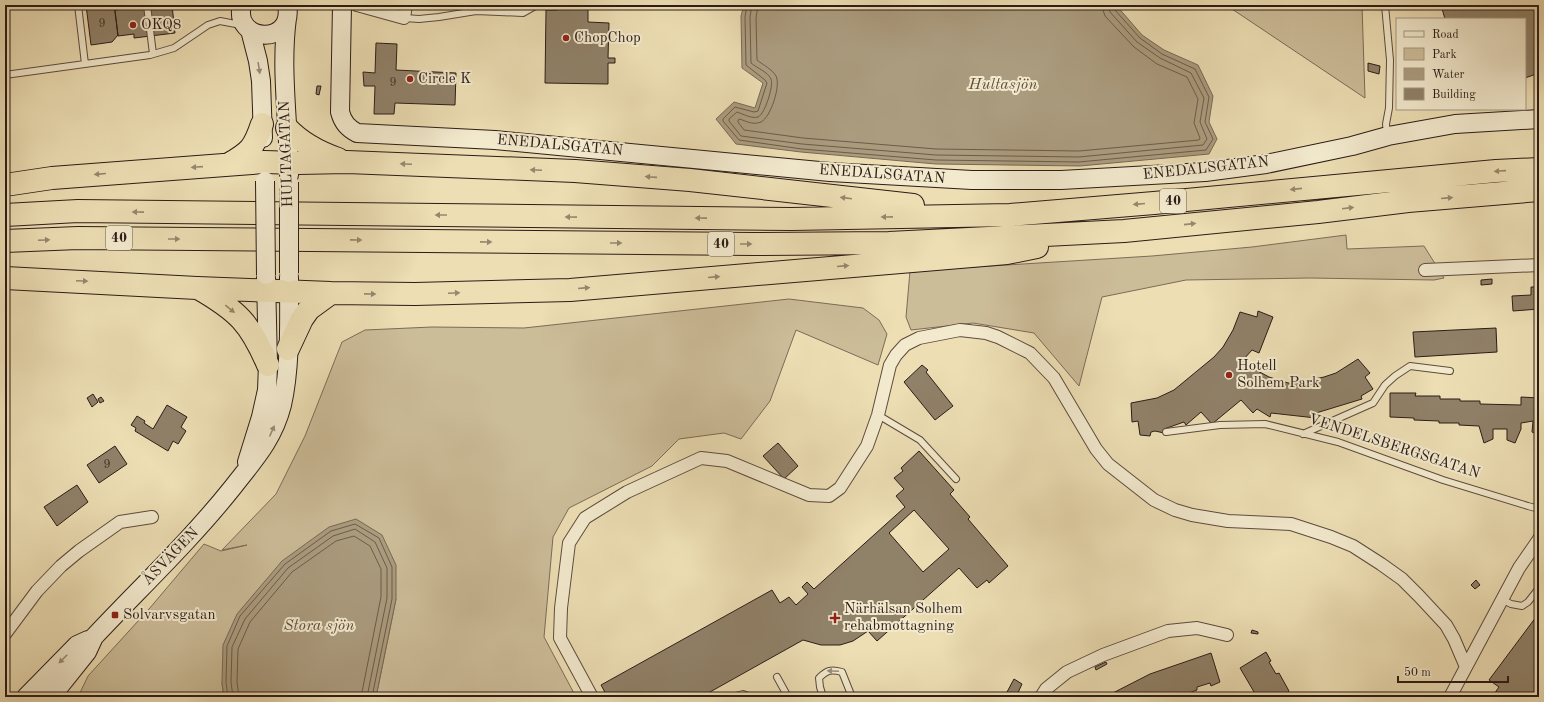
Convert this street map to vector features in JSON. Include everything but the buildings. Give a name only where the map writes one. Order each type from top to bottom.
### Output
[{"type":"highway","points":[[229,164],[245,155],[252,148],[262,124]]},
{"type":"highway","points":[[287,128],[306,144],[324,154],[347,162]]},
{"type":"highway","points":[[5,185],[52,178],[229,164],[264,171],[289,172],[347,162],[575,171],[1010,215]]},
{"type":"highway","name":"40","points":[[5,216],[78,211],[792,219],[1010,215],[1539,168]]},
{"type":"highway","name":"40","points":[[5,241],[86,238],[753,244],[889,243],[1124,231],[1318,212],[1408,201],[1539,190]]},
{"type":"highway","points":[[5,278],[197,288],[266,282],[289,282],[332,293],[415,294],[578,289],[1007,253],[1124,231]]},
{"type":"highway","points":[[197,288],[228,307],[239,316],[250,329],[268,365]]},
{"type":"highway","points":[[288,349],[302,318],[309,310],[332,293]]},
{"type":"street","name":"HULTAGATAN","points":[[242,5],[241,15],[248,28],[258,61],[261,81],[266,282]]},
{"type":"street","name":"ENEDALSGATAN","points":[[342,5],[340,112],[347,126],[357,133],[495,140],[830,172],[972,180],[1054,180],[1205,172],[1266,164],[1352,146],[1388,136],[1455,124],[1539,119]]},
{"type":"street","points":[[357,5],[404,18],[406,5]]},
{"type":"street","name":"HULTAGATAN","points":[[248,28],[257,34],[264,36],[272,34],[279,31],[284,25],[287,12]]},
{"type":"street","name":"HULTAGATAN","points":[[287,12],[284,62],[289,172],[289,282]]},
{"type":"street","points":[[1425,270],[1539,265]]},
{"type":"street","name":"ÅSVÄGEN","points":[[243,474],[261,416],[267,390],[268,365],[266,282]]},
{"type":"street","name":"ÅSVÄGEN","points":[[51,697],[87,652],[100,631],[184,546],[264,448],[274,429],[282,405],[286,381],[289,282]]},
{"type":"street","points":[[592,697],[560,638],[561,608],[569,543],[585,518],[627,492],[701,458],[727,461],[809,495],[830,496],[840,488],[867,446],[878,415],[890,365],[896,355],[905,345],[919,338],[960,330],[986,333],[1030,352],[1054,378],[1096,449],[1108,464],[1154,500],[1175,510],[1192,515],[1228,521],[1290,524],[1331,537],[1353,546],[1402,579],[1419,596],[1446,625],[1454,639],[1466,667]]},
{"type":"street","points":[[5,634],[37,592],[61,566],[79,550],[120,522],[152,517]]},
{"type":"street","points":[[1450,697],[1501,599],[1519,568],[1539,539]]},
{"type":"street","points":[[1041,697],[1046,689],[1067,672],[1103,655],[1168,631],[1197,628],[1226,635]]},
{"type":"street","points":[[68,697],[100,631]]},
{"type":"street","name":"ÅSVÄGEN","points":[[26,697],[77,645],[100,631]]},
{"type":"lane","points":[[78,5],[85,64]]},
{"type":"lane","points":[[147,5],[153,54]]},
{"type":"lane","points":[[216,5],[226,5]]},
{"type":"lane","points":[[404,18],[419,19],[476,11],[523,13],[537,5]]},
{"type":"lane","points":[[1385,5],[1390,60],[1389,108],[1386,124],[1388,136]]},
{"type":"lane","points":[[5,75],[153,54],[174,48],[208,25],[220,21],[248,28]]},
{"type":"lane","points":[[1303,434],[1373,403],[1385,386],[1395,376],[1410,366],[1450,371]]},
{"type":"lane","points":[[878,415],[920,440],[956,479]]},
{"type":"lane","name":"VENDELSBERGSGATAN","points":[[1166,432],[1220,425],[1265,424],[1338,442],[1443,480],[1539,509]]},
{"type":"lane","points":[[1501,599],[1511,604],[1522,606],[1528,602],[1539,588]]},
{"type":"lane","points":[[823,697],[819,678],[826,670],[833,670],[842,672],[852,697]]},
{"type":"lane","points":[[777,677],[788,697]]},
{"type":"lane","points":[[732,697],[743,694],[751,697]]},
{"type":"green space","points":[[1226,5],[1362,5],[1365,98]]},
{"type":"green space","points":[[1346,235],[1347,249],[1424,246],[1444,278],[1434,280],[1310,278],[1186,280],[1102,297],[1079,386],[1034,333],[973,323],[911,330],[906,317],[910,271],[1152,256],[1252,247]]},
{"type":"green space","points":[[789,299],[863,308],[879,320],[887,334],[878,365],[796,330],[770,401],[741,439],[724,433],[679,439],[652,466],[569,508],[553,537],[544,637],[576,697],[376,697],[396,599],[222,683],[224,697],[78,697],[88,676],[149,609],[204,544],[221,551],[247,545],[222,550],[276,494],[305,436],[342,342],[365,330],[432,327],[524,328]]},
{"type":"water","name":"Hultasjön","points":[[744,5],[1116,5],[1142,35],[1164,50],[1198,65],[1213,96],[1209,122],[1217,139],[1209,154],[1080,166],[936,164],[801,152],[736,144],[716,119],[734,102],[755,108],[763,83],[742,68],[741,16]]},
{"type":"water","name":"Stora sjön","points":[[356,519],[382,535],[396,565],[396,599],[376,697],[224,697],[222,683],[223,645],[237,614],[282,561],[329,527]]},
{"type":"place","name":"OKQ8","points":[[133,25]]},
{"type":"place","name":"ChopChop","points":[[566,38]]},
{"type":"place","name":"Circle K","points":[[410,79]]},
{"type":"place","name":"Hotell Solhem Park","points":[[1229,375]]},
{"type":"place","name":"Solvarvsgatan","points":[[115,615]]},
{"type":"place","name":"Närhälsan Solhem rehabmottagning","points":[[835,618]]}]
